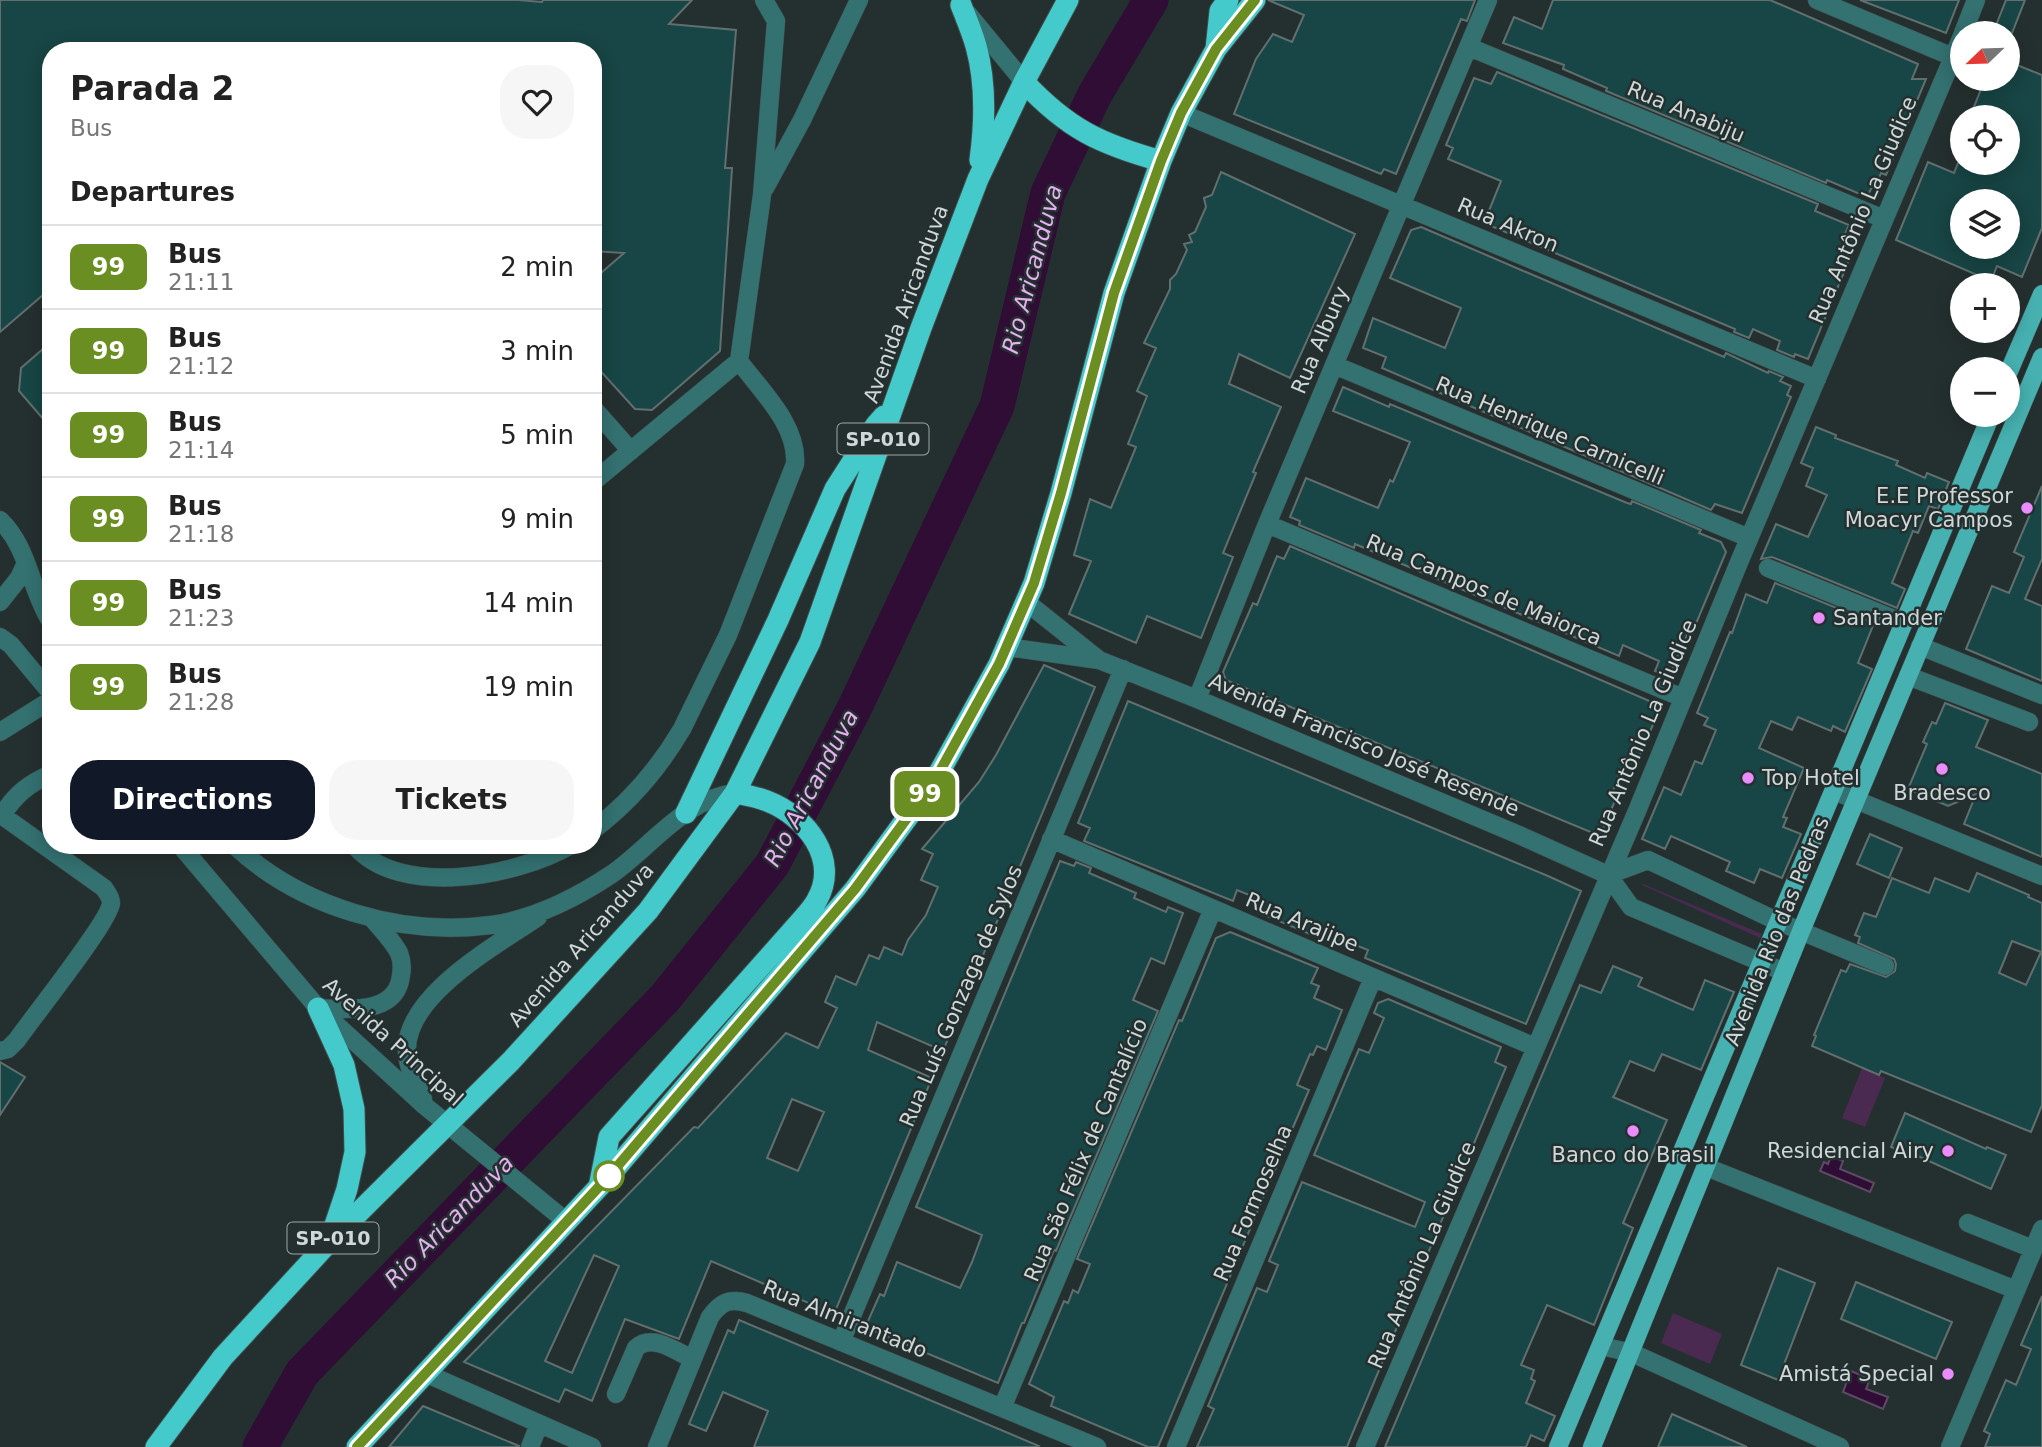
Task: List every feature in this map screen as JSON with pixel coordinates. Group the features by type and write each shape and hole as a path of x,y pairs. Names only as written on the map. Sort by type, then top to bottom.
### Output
{"highway":[{"name":"Avenida Aricanduva","path":"156,1447 223,1357 329,1242 457,1130 511,1061 648,911 745,795 810,642 978,179 1024,82 1068,0"},
{"path":"1216,49 1220,11 1228,0"},
{"path":"357,1447 599,1187 855,889 935,780 1007,647 1034,583 1114,293 1161,161 1181,113 1216,49 1255,0"},
{"path":"959,2 976,48 981,85 984,126 978,179"},
{"path":"1024,82 1048,107 1080,131 1116,148 1161,161"},
{"path":"686,813 778,620 835,489 876,425 895,404"},
{"path":"599,1187 609,1137 818,900 824,880 824,859 815,838 799,819 785,809 745,795"},
{"path":"318,1008 344,1065 354,1109 355,1152 347,1189 329,1242"}],"main road":[{"path":"2015,357 2042,294"},
{"name":"Avenida Rio das Pedras","path":"1592,1447 1801,930 2042,357"},
{"name":"Avenida Rio das Pedras","path":"1558,1447 1986,427"}],"street":[{"path":"602,475 739,361 762,195 776,21 764,0"},
{"path":"762,195 802,120 859,0"},
{"name":"Rua Albury","path":"1197,699 1267,524 1488,0"},
{"path":"1817,0 1950,56"},
{"name":"Rua Antônio La Giudice","path":"1967,21 1976,0"},
{"path":"959,2 1024,82"},
{"name":"Rua Anabiju","path":"1469,47 1884,219"},
{"name":"Rua Antônio La Giudice","path":"1365,1447 1950,64"},
{"name":"Rua Akron","path":"1181,113 1817,379"},
{"path":"602,823 626,803 682,729 728,635 796,464 794,440 783,420 739,361"},
{"name":"Rua Henrique Carnicelli","path":"1334,365 1749,538"},
{"path":"602,418 631,451"},
{"path":"0,520 13,533 21,547 36,596 42,606"},
{"name":"Rua Campos de Maiorca","path":"1267,524 1683,698"},
{"path":"0,601 19,578 26,563"},
{"path":"1768,568 1904,623"},
{"name":"Avenida Francisco José Resende","path":"1025,601 1100,660"},
{"path":"0,637 11,645 42,682"},
{"path":"1920,646 2042,695"},
{"name":"Avenida Francisco José Resende","path":"1007,647 1100,660 1519,835 1608,875"},
{"name":"Rua Luís Gonzaga de Sylos","path":"841,1342 1123,669"},
{"path":"1908,676 2029,722"},
{"path":"0,732 42,705"},
{"path":"42,778 23,788 1,814 42,843"},
{"path":"1833,791 2042,876"},
{"path":"425,1106 410,1068 408,1035 414,1021 441,988 466,967 553,908 614,873 705,800 719,795 745,795"},
{"name":"Rua Arajipe","path":"1051,839 1535,1047"},
{"path":"0,1051 8,1049 17,1040 100,926 111,905 110,897 104,888 57,854"},
{"name":"Avenida Principal","path":"188,854 318,1008 425,1106 567,1222"},
{"path":"243,854 254,864 296,890 331,906 372,918 418,925 457,927 493,925 553,908"},
{"path":"364,854 373,863 396,872 417,876 470,877 509,870 553,854"},
{"path":"1784,972 1631,906 1608,875 1648,860 1779,922 1885,966"},
{"name":"Rua São Félix de Cantalício","path":"1002,1408 1213,909"},
{"path":"318,1008 369,1008 383,1002 399,985 403,967 398,951 372,918"},
{"name":"Rua Formoselha","path":"1176,1447 1373,978"},
{"path":"1706,1167 2017,1290"},
{"path":"1968,1223 2033,1249"},
{"path":"1950,1447 2042,1229"},
{"name":"Rua Almirantado","path":"657,1447 710,1317 718,1306 733,1299 1097,1447"},
{"path":"616,1394 636,1348 641,1343 652,1341 692,1359"},
{"path":"1601,1346 1632,1353 1840,1447"},
{"path":"425,1373 592,1447"},
{"path":"530,1447 539,1424"}],"shaded area":[{"path":"1643,884 1762,934 1760,938"},
{"path":"1862,1068 1885,1078 1865,1127 1842,1118"},
{"path":"1831,1156 1843,1161 1840,1169 1874,1183 1870,1192 1820,1171 1824,1162 1828,1164"},
{"path":"1673,1313 1722,1334 1710,1364 1661,1343"},
{"path":"1851,1371 1870,1379 1866,1389 1888,1397 1883,1409 1843,1392"}],"building":[{"path":"0,0 692,0 669,24 736,30 725,168 732,168 720,351 652,410 635,409 602,373 602,272 624,253 602,252 602,42 42,42 42,296 0,332"},
{"path":"1268,0 1475,0 1467,21 1461,19 1396,174 1384,169 1381,174 1234,114 1256,59 1273,34 1292,42 1304,15"},
{"path":"1553,0 1770,0 1918,64 1912,79 1926,79 1886,175 1881,173 1875,188 1872,187 1867,197 1827,180 1826,183 1606,91 1607,88 1563,69 1564,65 1503,43 1514,17 1542,29"},
{"path":"1860,0 1959,0 1946,33"},
{"path":"2006,0 2025,0 2017,21 1998,21"},
{"path":"2020,66 2042,75 2042,228 2022,277 2020,273 1997,266 1994,273 1972,273 1896,240 1928,162 1950,171 1950,175 2020,175 2020,105 1975,105 1980,91 2020,91"},
{"path":"1497,72 1818,204 1815,211 1849,225 1844,236 1857,241 1808,359 1777,350 1780,341 1753,329 1749,338 1734,332 1735,329 1484,223 1501,181 1448,159 1453,148 1446,145 1474,78 1491,84"},
{"path":"1221,172 1355,234 1290,378 1239,354 1229,384 1281,407 1223,553 1233,557 1201,638 1147,616 1136,643 1069,614 1091,561 1074,555 1090,499 1111,508 1136,447 1128,444 1147,396 1137,391 1156,348 1144,343 1170,289 1170,280 1176,274 1187,250 1184,244 1192,242 1189,235 1195,232 1206,207 1204,198 1212,195"},
{"path":"1421,227 1724,357 1726,353 1768,373 1769,371 1783,377 1780,381 1791,386 1787,395 1791,397 1742,513 1715,504 1711,510 1382,368 1386,357 1363,348 1373,318 1445,348 1461,308 1390,278 1411,230"},
{"path":"42,350 42,418 19,391 21,368"},
{"path":"1343,387 1627,503 1631,504 1632,501 1701,530 1699,533 1721,542 1726,552 1695,626 1692,624 1669,677 1655,671 1659,661 1623,645 1619,656 1355,544 1354,548 1299,525 1300,521 1290,517 1306,478 1378,508 1390,480 1393,482 1410,442 1333,411"},
{"path":"1816,427 1836,435 1835,438 1898,461 1896,465 1925,478 1927,473 1949,482 1938,509 1929,506 1918,533 1913,531 1892,583 1905,589 1897,608 1772,557 1761,559 1776,524 1808,537 1827,495 1806,486 1813,468 1801,463"},
{"path":"2042,486 2042,559 2025,599 2042,606 2042,681 1966,649 1992,586 2009,593 2024,557 2014,552"},
{"path":"1290,546 1661,706 1633,771 1622,767 1612,794 1617,796 1600,836 1226,680 1223,672 1253,603 1257,605 1277,556 1284,559"},
{"path":"1775,583 1874,623 1858,663 1872,669 1845,732 1833,726 1831,731 1798,717 1792,730 1771,721 1759,748 1804,768 1783,817 1787,818 1783,827 1801,834 1782,878 1760,869 1754,883 1726,871 1730,862 1671,836 1665,849 1642,839 1664,787 1681,795 1695,761 1702,764 1716,730 1704,725 1708,718 1697,713 1746,594 1767,603"},
{"path":"1044,665 1095,687 943,1051 877,1022 868,1050 932,1078 834,1314 711,1261 679,1339 625,1319 592,1401 565,1389 559,1402 464,1362 694,1127 698,1128 786,1033 818,1048 837,1008 825,1002 836,976 856,985 869,955 879,959 884,947 902,955 908,940 926,915 938,887 921,880 933,854 922,849 979,782","holes":["792,1099 824,1112 798,1171 767,1158","594,1255 619,1266 572,1373 545,1361"]},
{"path":"1128,701 1581,891 1526,1024 1365,958 1368,950 1341,939 1338,946 1260,913 1264,901 1237,890 1233,901 1084,841 1090,828 1078,823"},
{"path":"1945,703 1988,720 1976,747 2042,774 2042,857 1964,824 1976,794 1948,806 1908,789 1927,744 1923,742 1932,722 1936,724"},
{"path":"1870,834 1902,848 1889,878 1857,864"},
{"path":"1060,861 1074,866 1076,862 1091,868 1089,873 1136,893 1134,898 1166,912 1168,907 1183,913 1164,964 1151,958 1133,1000 1158,1011 998,1383 871,1330 868,1321 880,1294 884,1296 897,1262 960,1288 972,1262 982,1235 916,1207"},
{"path":"1977,873 2042,903 2042,1105 2031,1132 1881,1071 1879,1075 1812,1046 1841,970 1846,972 1850,964 1886,977 1895,971 1894,959 1858,943 1860,937 1855,935 1864,913 1876,917 1892,878 1929,893 1935,878 1969,892","holes":["2012,941 2041,952 2026,985 1999,973"]},
{"path":"1230,932 1318,968 1311,983 1319,986 1314,998 1342,1010 1326,1050 1317,1046 1313,1055 1310,1054 1297,1085 1309,1090 1158,1447 1148,1447 1051,1406 1054,1397 1029,1384 1064,1301 1068,1303 1073,1290 1078,1293 1090,1264 1077,1259 1179,1020 1182,1021 1216,938"},
{"path":"1613,966 1642,978 1638,986 1693,1010 1705,980 1734,992 1701,1070 1662,1054 1654,1071 1630,1061 1613,1097 1667,1120 1623,1223 1633,1228 1594,1325 1547,1305 1521,1365 1534,1370 1531,1379 1535,1381 1526,1403 1555,1416 1544,1441 1531,1435 1526,1447 1385,1447 1580,985 1601,993"},
{"path":"1388,999 1501,1047 1495,1062 1506,1067 1347,1447 1197,1447 1214,1409 1208,1406 1257,1288 1267,1292 1278,1265 1269,1261 1302,1182 1415,1227 1425,1202 1314,1155 1359,1049 1369,1053 1384,1018 1374,1013 1378,1003"},
{"path":"0,1062 25,1077 0,1115"},
{"name":"Residencial Airy","path":"1905,1113 1986,1149 1987,1147 2006,1155 1991,1189 1911,1153 1909,1155 1891,1147"},
{"path":"1778,1268 1815,1283 1778,1380 1741,1365"},
{"path":"1856,1282 1952,1322 1936,1359 1841,1319"},
{"path":"2042,1296 2042,1447 1985,1447 1990,1434 1984,1431 2006,1380 2016,1385 2031,1349 2021,1345"},
{"path":"739,1320 1039,1446 754,1447 768,1411 723,1392 706,1431 689,1424 728,1330 734,1333"},
{"path":"423,1406 519,1446 519,1447 389,1447"},
{"path":"1672,1414 1747,1447 1658,1447"}],"waterway":[{"name":"Rio Aricanduva","path":"260,1447 302,1373 664,999 772,865 854,709 997,406 1048,193 1095,94 1151,0"}],"bus line":[{"name":"99","path":"357,1447 609,1176 855,889 935,780 999,664 1034,583 1114,293 1161,161 1181,113 1216,49 1255,0"}],"place":[{"name":"E.E Professor Moacyr Campos","path":"2027,508"},
{"name":"Santander","path":"1819,618"},
{"name":"Bradesco","path":"1942,769"},
{"name":"Top Hotel","path":"1748,778"},
{"name":"Banco do Brasil","path":"1633,1131"},
{"name":"Residencial Airy","path":"1948,1151"},
{"name":"Amistá Special","path":"1948,1374"}]}
